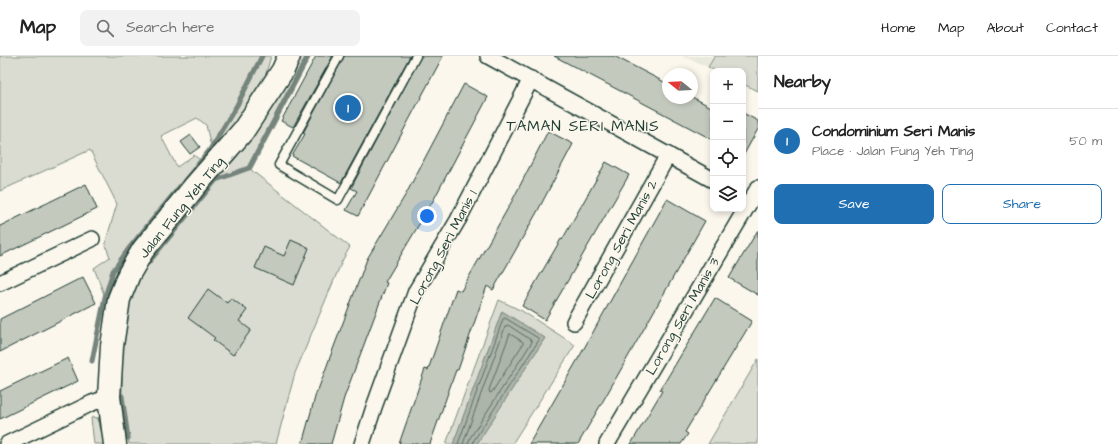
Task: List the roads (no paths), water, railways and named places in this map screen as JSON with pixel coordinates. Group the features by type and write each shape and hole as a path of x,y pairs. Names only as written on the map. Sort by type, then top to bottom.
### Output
{"street":[{"name":"Jalan Fung Yeh Ting","path":"115,444 109,397 113,338 119,299 129,274 143,250 195,186 243,131 283,70 289,56"},
{"path":"488,56 710,178"},
{"name":"Lorong Seri Manis 1","path":"362,444 416,291 458,220 531,79"},
{"name":"Lorong Seri Manis 2","path":"574,322 668,155"},
{"name":"Lorong Seri Manis 3","path":"746,199 758,188"},
{"name":"Lorong Seri Manis 3","path":"607,444 739,212"},
{"path":"0,283 92,238"},
{"path":"7,444 92,403 109,397"}],"lane":[{"path":"339,56 279,165 338,200 416,56"}],"water":[{"path":"502,311 545,338 477,444 453,444"}],"waterway":[{"path":"92,361 105,297 113,271 130,247 209,151 237,105 262,56"},
{"path":"148,263 216,180 249,168 308,56"},
{"path":"122,396 128,438"},
{"path":"100,419 104,433"}],"place":[{"name":"Condominium Seri Manis","path":"348,108"}],"district":[{"name":"TAMAN SERI MANIS","path":"583,126"}]}
